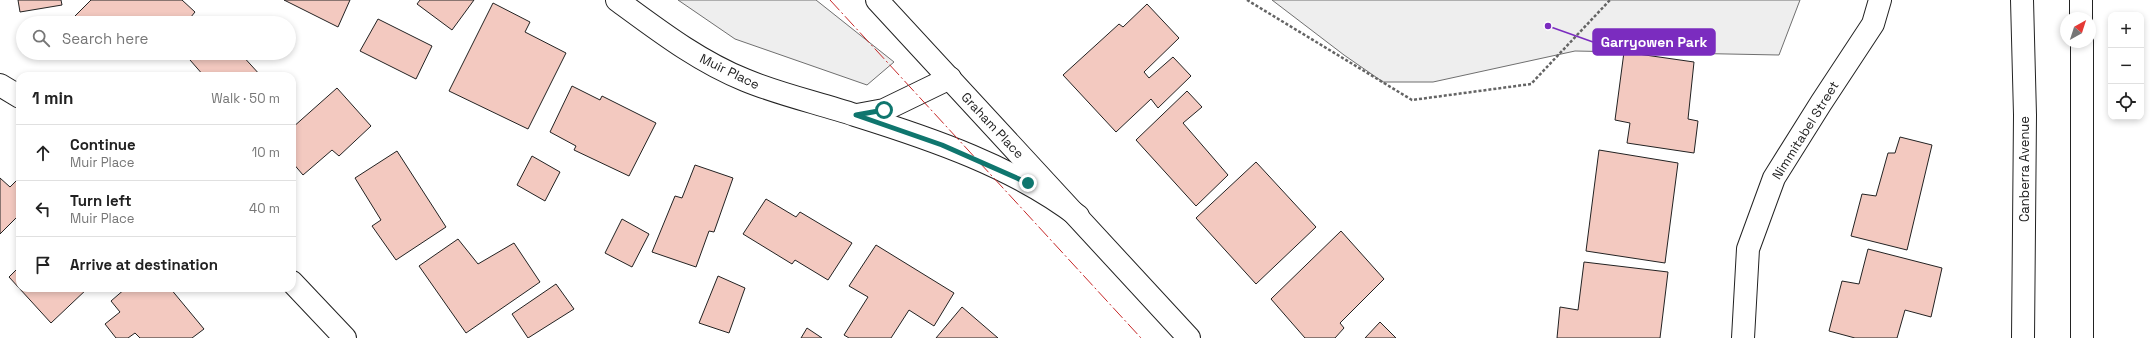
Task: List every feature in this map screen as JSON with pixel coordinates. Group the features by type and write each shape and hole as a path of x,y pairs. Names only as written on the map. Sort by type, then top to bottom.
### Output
{"main road":[{"name":"Muir Place","path":"617,0 674,41 725,71 769,89 856,115 942,145 992,166 1049,195 1078,216"},
{"name":"Graham Place","path":"877,0 1189,338"},
{"name":"Nimmitabel Street","path":"1743,338 1748,249 1774,178 1820,103 1873,24 1880,0"},
{"name":"Canberra Avenue","path":"2022,0 2025,115 2024,338"},
{"path":"2081,0 2081,12"},
{"path":"2082,48 2082,338"},
{"name":"Muir Place","path":"856,115 884,110 950,78"},
{"path":"0,85 16,95"},
{"path":"296,286 344,338"}],"path":[{"path":"1247,0 1412,100 1531,84 1610,0"}],"shaded area":[{"path":"678,0 816,0 894,62 867,85 735,39"},
{"path":"1272,0 1800,0 1779,55 1575,51 1433,82 1383,82 1344,55"}],"building":[{"path":"18,0 61,0 62,5 20,12"},
{"path":"91,0 182,0 195,12 192,16 75,16"},
{"path":"284,0 350,0 338,27"},
{"path":"420,0 474,0 452,30 417,4"},
{"path":"493,3 530,22 525,32 566,53 528,129 449,91"},
{"path":"1147,4 1179,38 1144,72 1149,78 1173,57 1191,76 1158,108 1151,99 1116,132 1063,75 1119,24 1123,27"},
{"path":"378,19 432,46 416,79 360,51"},
{"path":"1624,52 1694,62 1688,119 1698,121 1694,153 1627,143 1630,123 1615,120"},
{"path":"190,60 246,60 257,72 200,72"},
{"path":"572,86 600,100 602,96 656,123 629,176 574,150 576,146 550,132"},
{"path":"337,88 371,126 339,156 332,150 303,175 296,167 296,124"},
{"path":"1187,91 1202,107 1183,123 1228,175 1196,206 1136,140"},
{"path":"1900,137 1932,145 1907,250 1851,236 1862,194 1876,196 1888,153 1895,153"},
{"path":"1599,150 1678,163 1665,263 1586,251"},
{"path":"397,151 446,227 396,260 372,226 381,220 355,178"},
{"path":"532,156 560,172 545,201 517,185"},
{"path":"1256,162 1316,227 1256,284 1196,218"},
{"path":"695,165 733,178 714,232 709,231 696,267 652,252 675,196 682,198"},
{"path":"0,178 10,187 16,181 16,218 0,234"},
{"path":"766,199 796,217 800,212 852,243 828,280 795,260 792,264 743,234"},
{"path":"622,219 649,234 632,267 605,253"},
{"path":"1341,231 1384,279 1340,323 1344,328 1335,338 1305,338 1271,299"},
{"path":"458,239 478,264 514,243 540,282 466,333 419,266"},
{"path":"876,245 954,293 934,326 909,310 891,338 849,338 844,335 868,297 849,286"},
{"path":"1868,249 1942,268 1931,317 1905,310 1897,338 1855,338 1829,331 1842,281 1859,284"},
{"path":"1584,262 1668,272 1660,338 1557,338 1560,307 1578,310"},
{"path":"16,270 16,285 9,277"},
{"path":"718,276 745,288 729,333 699,323"},
{"path":"556,284 574,309 528,338 512,314"},
{"path":"23,292 84,292 51,323"},
{"path":"121,292 173,292 204,329 192,338 140,338 135,333 128,338 116,338 105,324 120,312 111,301"},
{"path":"962,307 998,338 936,338"},
{"path":"1380,322 1396,338 1365,338"},
{"path":"807,328 822,338 801,338"}],"power":[{"path":"830,0 1141,338"}],"place":[{"name":"Garryowen Park","path":"1548,26"}],"route":[{"path":"884,110 866,115 856,115 942,145 1028,183"}]}
